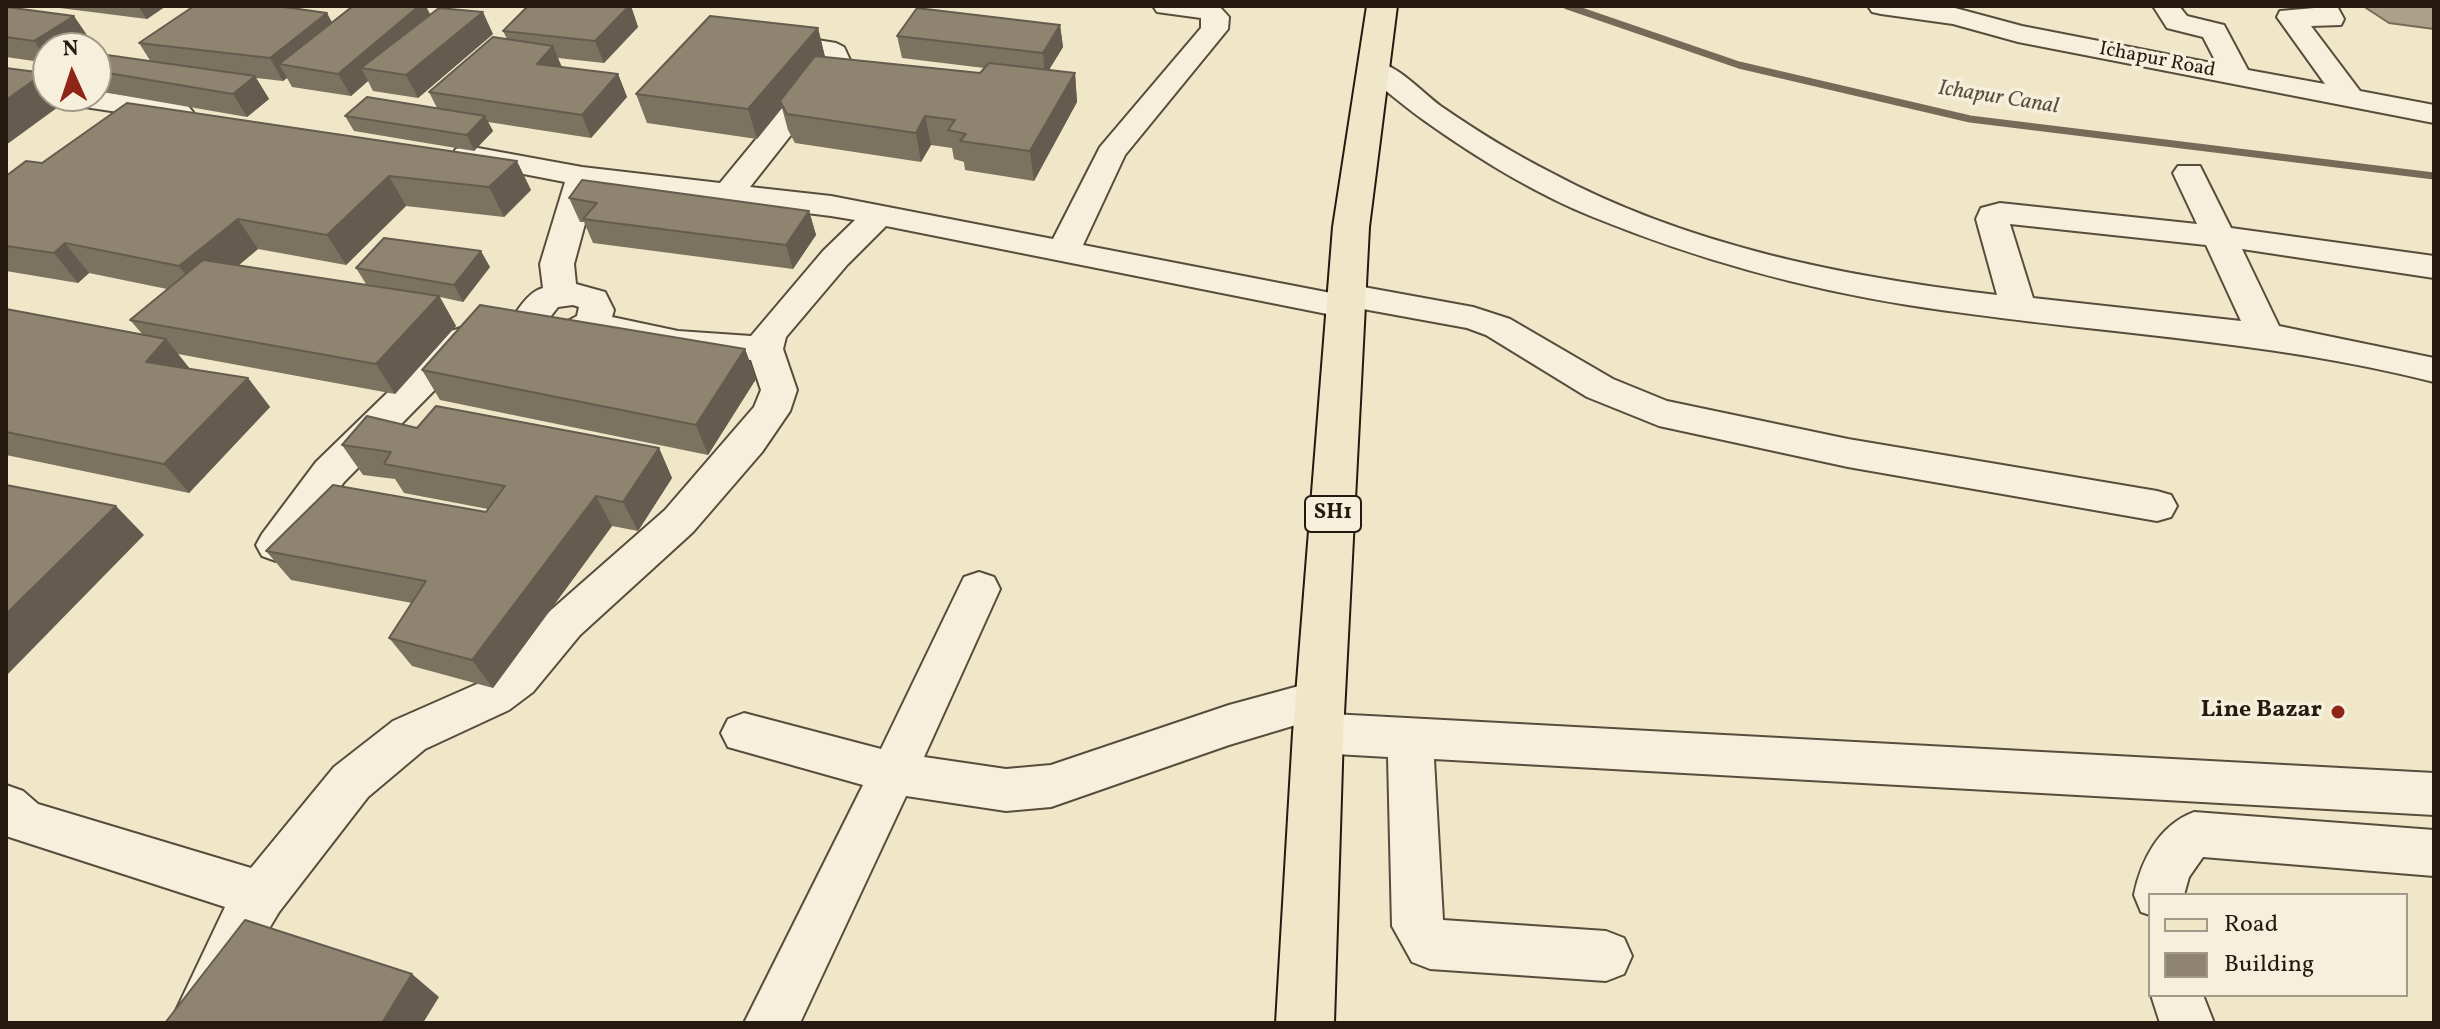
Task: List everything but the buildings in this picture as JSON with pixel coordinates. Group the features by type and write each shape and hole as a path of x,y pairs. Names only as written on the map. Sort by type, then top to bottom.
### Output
{"main road":[{"name":"SH1","path":"1305,1023 1319,716 1351,227 1382,6"}],"street":[{"path":"1065,249 1111,153 1214,29 1216,17 1209,11 1166,6"},
{"name":"Ichapur Road","path":"1881,6 1955,16 1991,16 2018,34 2434,114"},
{"path":"2166,6 2177,22 2214,31 2238,77"},
{"path":"2324,6 2331,19 2290,17 2350,98"},
{"path":"741,35 826,49 834,53 836,60"},
{"path":"836,60 867,64"},
{"path":"729,193 836,60"},
{"path":"1372,68 1394,80 1432,113 1494,152 1602,210 1723,250 1833,279 1947,300 2267,338 2426,368"},
{"path":"112,102 201,115"},
{"path":"104,133 140,106"},
{"path":"431,148 582,176 831,206 1347,301 1473,318 1498,327 1600,388 1659,413 1848,453 2157,506"},
{"path":"2189,173 2267,338"},
{"path":"561,295 557,264 582,176"},
{"path":"2018,307 1992,215 2219,236 2434,267"},
{"path":"197,1023 233,940 261,895 351,782 409,735 493,697 517,679 565,623 679,521 771,411 779,390 765,349 775,324 878,216"},
{"path":"592,323 597,310 593,300 574,294 547,298 528,317 527,323 533,329 548,334 563,334 592,323 655,342 765,349"},
{"path":"276,545 330,472 480,323 528,317"},
{"path":"771,1023 802,967 979,589"},
{"path":"744,733 893,773 1006,790 1051,786 1229,725 1319,716 1410,738 2434,794"},
{"path":"1410,738 1417,926 1430,944 1606,956"},
{"path":"6,806 23,821 261,895"},
{"path":"2159,893 2161,882 2183,843 2194,834 2434,853"},
{"path":"2178,997 2187,1023"}],"shaded area":[{"path":"2363,6 2434,6 2434,29 2389,23"}],"waterway":[{"name":"Ichapur Canal","path":"1567,6 1739,65 1970,119 2434,176"}],"place":[{"name":"Line Bazar","path":"2338,712"}]}
